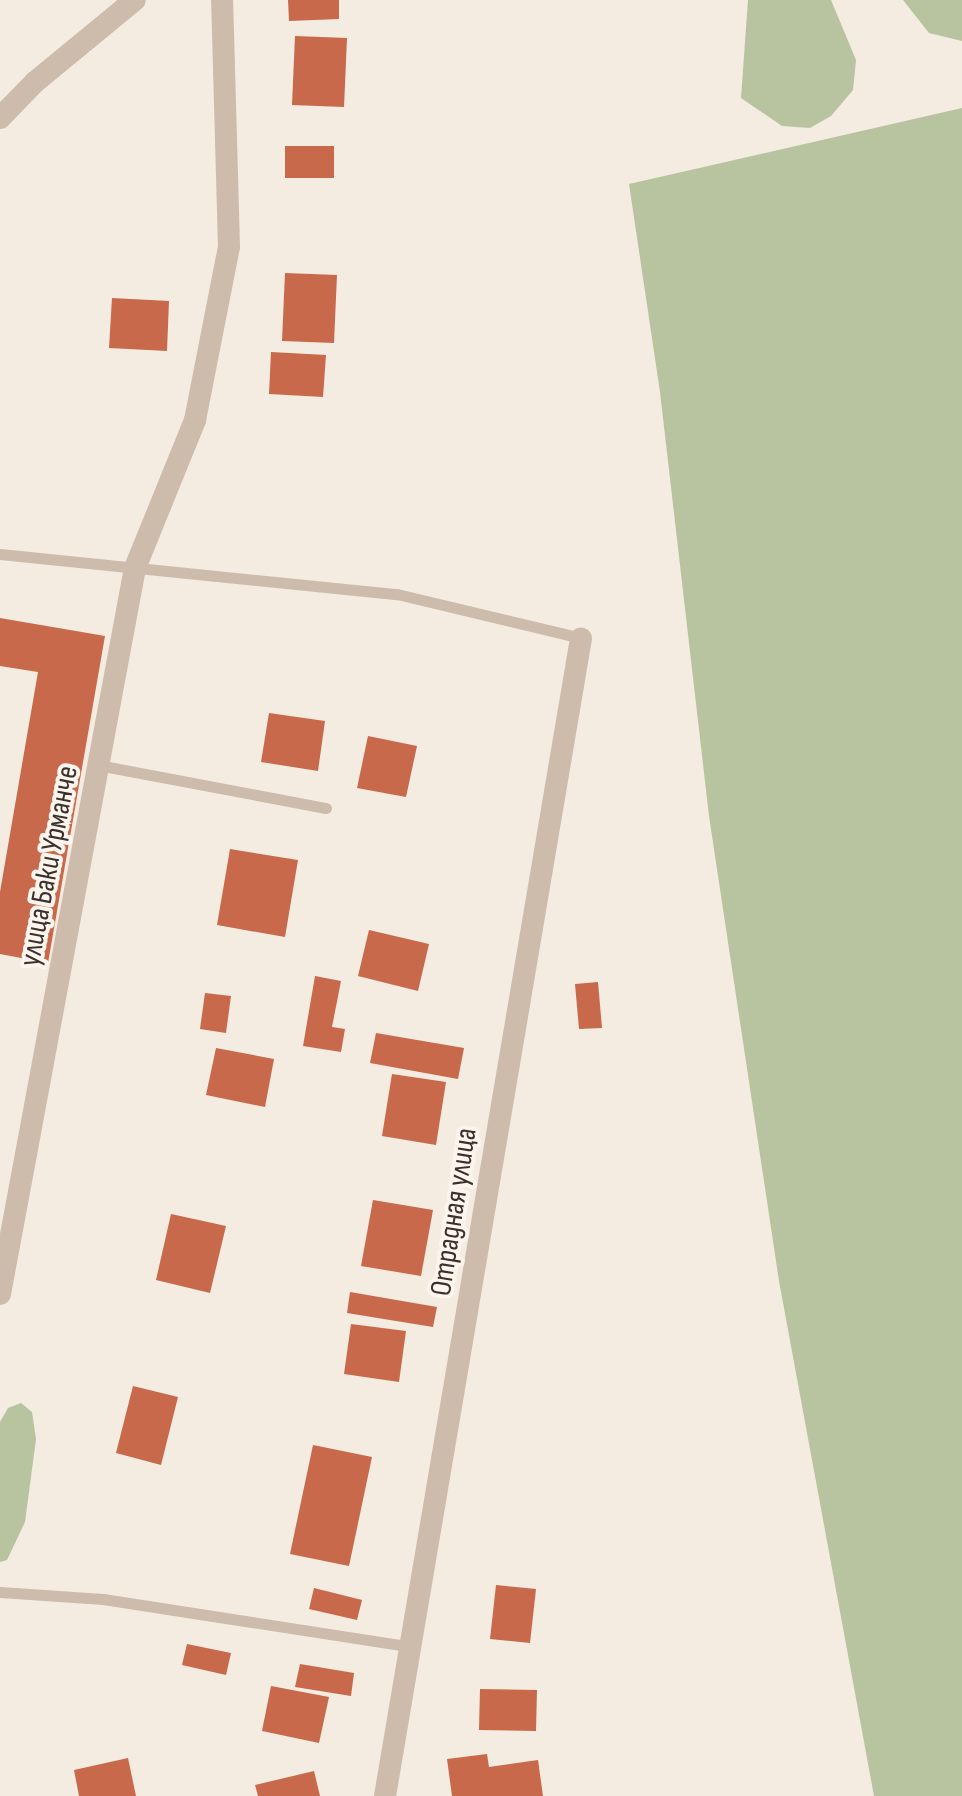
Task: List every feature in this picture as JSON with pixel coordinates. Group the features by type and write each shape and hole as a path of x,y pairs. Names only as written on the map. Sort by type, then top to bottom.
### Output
{"street":[{"path":"0,118 35,82 135,0"},
{"name":"улица Баки Урманче","path":"0,1294 134,568 195,420 229,247 222,0"},
{"name":"Отрадная улица","path":"384,1796 580,638"}],"lane":[{"path":"0,554 397,594 580,638"},
{"path":"98,765 326,808"},
{"path":"0,1592 103,1599 412,1647"}],"green space":[{"path":"748,0 831,0 856,60 853,90 831,116 810,128 782,126 741,98"},
{"path":"903,0 962,0 962,41 929,33"},
{"path":"962,108 962,1796 874,1796 779,1281 709,816 660,392 629,184"},
{"path":"21,1403 32,1412 36,1439 25,1522 7,1560 0,1562 0,1422 8,1408"}],"building":[{"path":"288,0 339,0 339,19 289,21"},
{"path":"295,36 347,38 344,107 292,105"},
{"path":"285,146 334,146 334,178 285,178"},
{"path":"285,273 337,275 334,343 282,341"},
{"path":"112,298 169,301 167,351 109,348"},
{"path":"271,352 326,355 323,397 269,394"},
{"path":"0,618 105,636 48,963 0,954 0,892 38,672 0,666"},
{"path":"269,713 325,721 318,771 261,762"},
{"path":"368,736 417,746 406,797 357,788"},
{"path":"230,849 298,860 285,937 217,925"},
{"path":"369,930 429,944 418,991 358,976"},
{"path":"315,976 341,981 332,1027 345,1029 341,1052 303,1046"},
{"path":"598,982 602,1028 579,1029 575,984"},
{"path":"205,993 231,996 226,1033 200,1029"},
{"path":"376,1033 464,1048 458,1079 370,1063"},
{"path":"216,1048 274,1059 265,1107 206,1095"},
{"path":"392,1074 446,1082 436,1145 382,1136"},
{"path":"373,1200 433,1210 421,1276 361,1266"},
{"path":"171,1214 226,1226 210,1293 156,1280"},
{"path":"350,1292 437,1307 433,1327 347,1313"},
{"path":"351,1324 406,1331 399,1382 344,1374"},
{"path":"133,1386 178,1397 161,1465 116,1453"},
{"path":"313,1445 372,1457 349,1566 290,1554"},
{"path":"496,1585 536,1589 530,1643 490,1639"},
{"path":"314,1588 362,1600 357,1620 309,1609"},
{"path":"187,1644 231,1653 226,1675 182,1665"},
{"path":"300,1664 354,1673 351,1696 295,1687"},
{"path":"271,1686 329,1697 319,1743 262,1731"},
{"path":"480,1689 537,1690 536,1731 479,1730"},
{"path":"487,1754 489,1767 538,1760 543,1796 452,1796 447,1759"},
{"path":"128,1758 136,1796 79,1796 74,1770"},
{"path":"314,1771 320,1796 258,1796 255,1785"}]}
